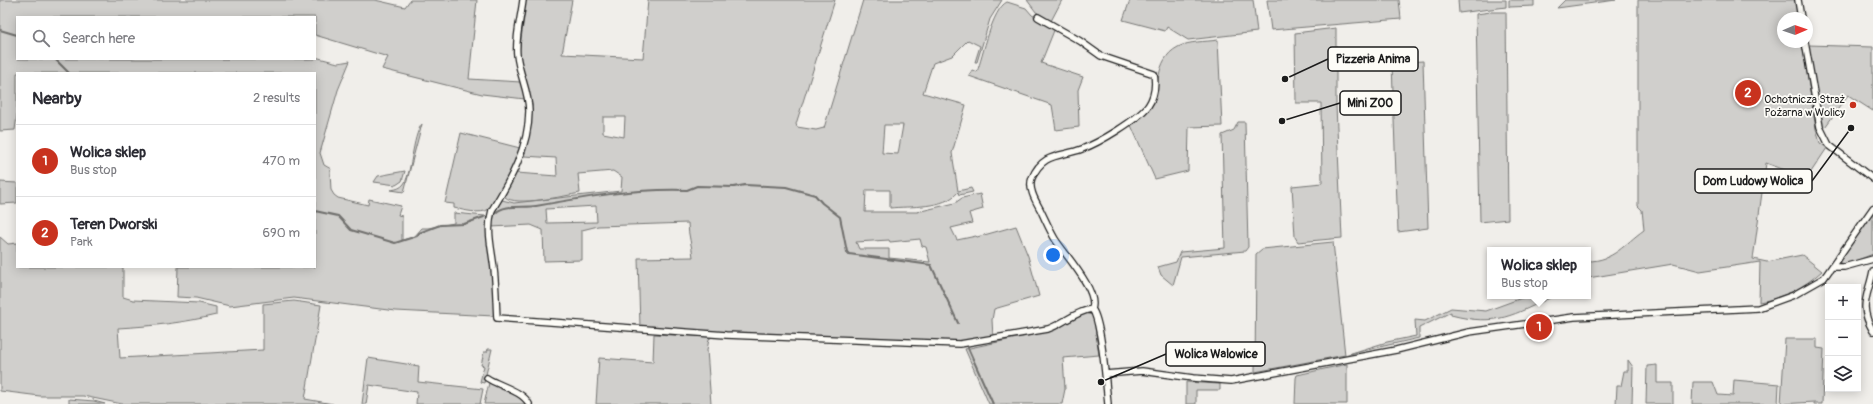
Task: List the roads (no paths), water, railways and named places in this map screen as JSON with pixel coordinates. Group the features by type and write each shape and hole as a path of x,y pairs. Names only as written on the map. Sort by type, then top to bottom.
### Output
{"street":[{"path":"522,0 517,39 517,54 529,107 526,133 519,159 492,210 490,218 489,234 494,268 498,318 696,334 960,344 1048,329 1061,324 1078,312 1092,309"},
{"path":"1798,0 1800,12"},
{"path":"1038,17 1080,41 1101,56 1154,74 1154,92 1148,106 1104,139 1081,150 1061,154 1045,160 1031,179 1031,191 1055,239 1087,285 1094,302 1092,309 1097,318 1106,374 1108,404"},
{"path":"1806,48 1820,127 1824,138 1829,145 1873,179"},
{"path":"1106,374 1142,371 1193,378 1231,381 1396,350 1469,332 1574,317 1758,308 1794,295 1824,278 1873,208"},
{"path":"1832,267 1844,267 1873,259"},
{"path":"1873,271 1866,293 1864,306 1873,331"},
{"path":"487,378 517,392 526,399 528,404"}],"waterway":[{"path":"0,30 16,35"},
{"path":"56,60 68,72"},
{"path":"496,213 499,210 509,207 536,206 593,196 649,190 687,190 697,186 734,187 745,185 786,187 815,195 822,203 840,217 847,252 849,254 931,265 958,323"},
{"path":"316,211 338,216 351,230 395,243 417,236 419,233 440,225 464,224 484,217"},
{"path":"968,348 993,404"}],"place":[{"name":"Pizzeria Anima","path":"1285,79"},
{"name":"Teren Dworski","path":"1748,93"},
{"name":"Ochotnicza Straż Pożarna w Wolicy","path":"1853,105"},
{"name":"Mini ZOO","path":"1282,121"},
{"name":"Dom Ludowy Wolica","path":"1851,128"},
{"name":"Wolica sklep","path":"1539,327"},
{"name":"Wolica Walowice","path":"1101,382"}]}
